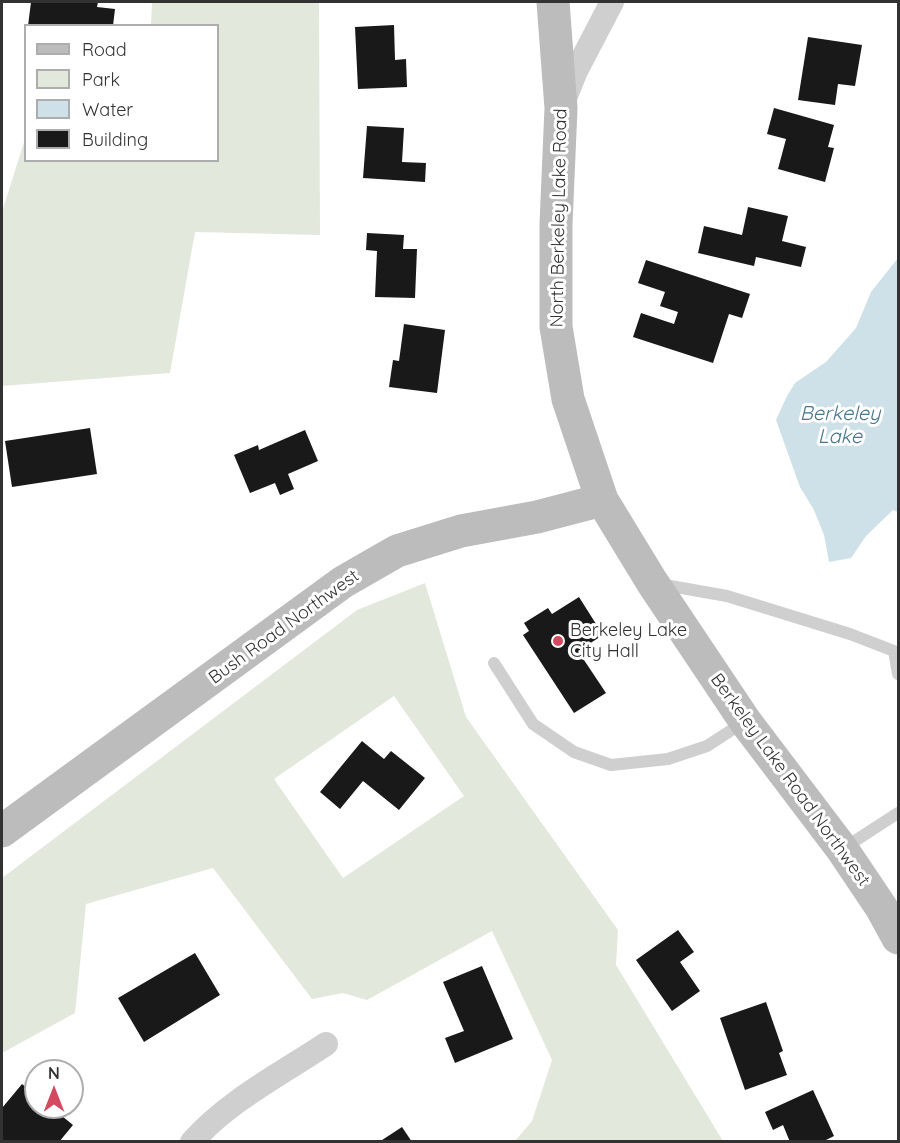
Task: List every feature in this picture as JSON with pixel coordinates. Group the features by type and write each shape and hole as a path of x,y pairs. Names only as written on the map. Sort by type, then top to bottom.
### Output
{"street":[{"name":"North Berkeley Lake Road","path":"553,2 561,108 556,224 556,327 568,399 602,500"},
{"path":"561,108 576,71 612,2"},
{"name":"Berkeley Lake Road Northwest","path":"602,500 651,582 745,721 842,849 881,907 898,938"},
{"name":"Bush Road Northwest","path":"2,831 343,582 397,551 461,531 537,517 602,500"},
{"path":"192,1142 207,1125 245,1097 326,1044"}],"lane":[{"path":"651,582 727,596 850,634 894,651 898,674"},
{"path":"494,663 533,724 574,752 611,765 668,759 707,746 745,721"},
{"path":"842,849 898,813"}],"green space":[{"path":"152,2 319,2 320,235 195,232 170,373 2,386 2,212 24,142 24,162 219,162 219,24 151,24"},
{"path":"425,583 466,717 618,930 616,965 723,1141 515,1141 532,1121 552,1060 492,931 367,1000 343,993 312,999 213,868 86,904 75,1013 2,1053 2,878 357,610","holes":["394,696 464,796 343,878 274,779"]}],"water":[{"name":"Berkeley Lake","path":"898,258 898,512 893,510 866,536 851,558 829,562 824,535 814,510 800,487 776,420 795,383 826,362 856,328 871,292"}],"building":[{"path":"31,2 98,2 97,7 115,9 113,24 28,24"},
{"path":"394,25 395,60 406,59 407,87 358,89 355,27"},
{"path":"808,37 862,45 855,86 838,84 835,105 798,100"},
{"path":"774,108 834,125 828,147 834,148 825,182 778,169 786,139 767,134"},
{"path":"367,126 404,128 402,162 426,163 425,182 363,178"},
{"path":"748,207 788,216 782,241 806,247 801,267 756,257 754,266 698,253 704,226 742,235"},
{"path":"367,233 404,235 403,249 417,249 415,298 375,297 377,251 366,250"},
{"path":"646,260 750,294 742,318 729,314 713,363 633,337 641,313 674,324 678,312 660,306 665,292 638,283"},
{"path":"404,324 445,330 437,393 389,387 393,360 399,361"},
{"path":"90,428 97,474 12,487 5,441"},
{"path":"305,430 318,461 288,474 294,489 280,495 275,483 250,493 234,455 258,445 259,450"},
{"path":"579,597 603,635 578,651 606,693 574,713 523,635 529,631 524,623 548,608 552,614"},
{"path":"362,741 384,759 391,751 425,778 399,810 363,781 340,809 320,792"},
{"path":"678,930 694,952 680,962 700,991 672,1011 636,960"},
{"path":"195,953 220,995 144,1042 118,998"},
{"path":"482,966 513,1039 455,1063 445,1038 464,1031 443,982"},
{"path":"766,1002 783,1051 779,1053 787,1075 745,1090 720,1018"},
{"path":"22,1084 24,1086 24,1119 66,1119 73,1125 59,1142 2,1140 2,1108"},
{"path":"813,1090 834,1136 822,1142 790,1142 783,1125 773,1130 765,1112"},
{"path":"402,1127 412,1142 379,1142"}],"place":[{"name":"Berkeley Lake City Hall","path":"558,641"}]}
